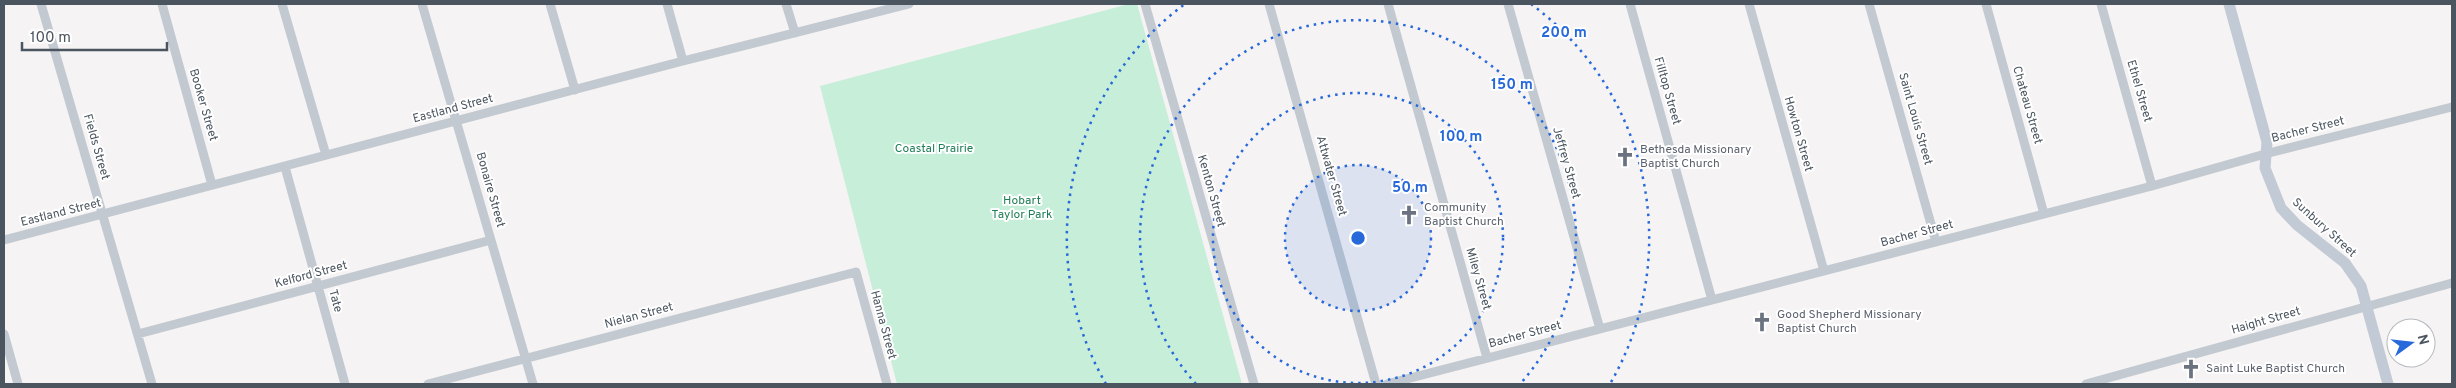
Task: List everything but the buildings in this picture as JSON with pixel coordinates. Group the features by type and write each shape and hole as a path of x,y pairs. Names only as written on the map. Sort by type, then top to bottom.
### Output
{"street":[{"name":"Fields Street","path":"41,4 152,384"},
{"name":"Booker Street","path":"162,4 212,185"},
{"path":"282,4 326,155"},
{"name":"Bonaire Street","path":"422,4 533,384"},
{"path":"550,4 575,90"},
{"path":"667,4 684,61"},
{"path":"786,4 794,33"},
{"name":"Eastland Street","path":"4,240 908,4"},
{"name":"Kenton Street","path":"1144,4 1254,384"},
{"name":"Attwater Street","path":"1269,4 1376,384"},
{"name":"Miley Street","path":"1388,4 1487,358"},
{"name":"Jeffrey Street","path":"1508,4 1600,329"},
{"name":"Filltop Street","path":"1630,4 1712,300"},
{"name":"Howton Street","path":"1749,4 1824,271"},
{"name":"Saint Louis Street","path":"1869,4 1936,242"},
{"name":"Chateau Street","path":"1986,4 2044,214"},
{"name":"Ethel Street","path":"2102,4 2152,186"},
{"name":"Sunbury Street","path":"2229,4 2267,142 2265,168 2281,208 2297,225 2345,263 2360,286 2367,305 2388,384"},
{"name":"Bacher Street","path":"1388,384 2152,186 2265,154 2452,107"},
{"name":"Tate","path":"285,167 345,384"},
{"name":"Kelford Street","path":"138,334 491,240"},
{"name":"Nielan Street","path":"428,384 856,272"},
{"name":"Hanna Street","path":"856,272 887,384"},
{"name":"Haight Street","path":"2086,384 2452,283"},
{"path":"4,334 18,384"}],"green space":[{"name":"Hobart Taylor Park","path":"1129,4 1137,4 1242,384 897,384 820,86"}],"place":[{"name":"Bethesda Missionary Baptist Church","path":"1625,157"},
{"name":"Community Baptist Church","path":"1409,215"},
{"name":"Good Shepherd Missionary Baptist Church","path":"1762,322"},
{"name":"Saint Luke Baptist Church","path":"2191,369"}],"park label":[{"name":"Coastal Prairie","path":"934,149"}]}
